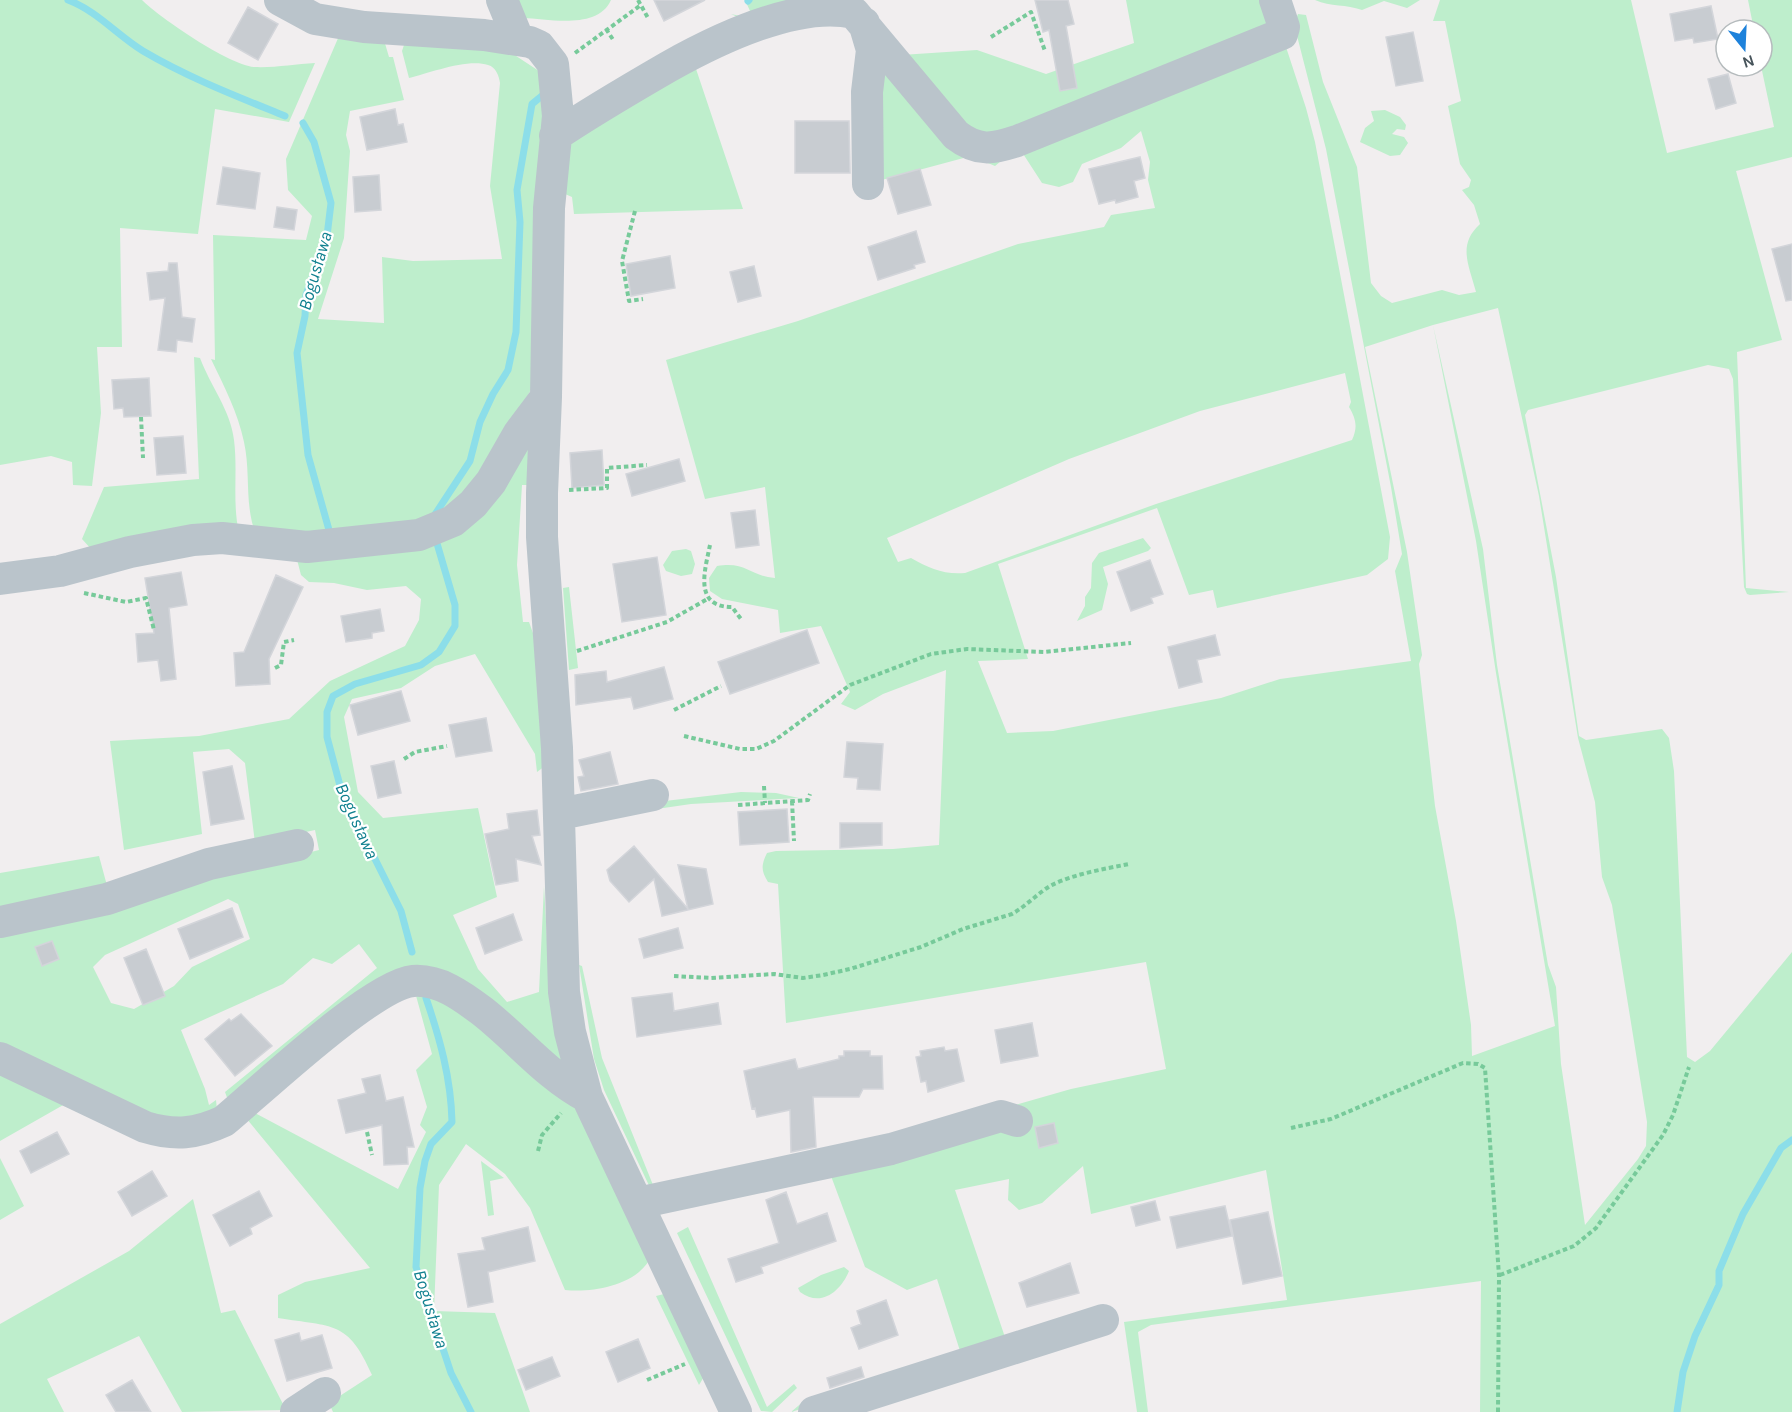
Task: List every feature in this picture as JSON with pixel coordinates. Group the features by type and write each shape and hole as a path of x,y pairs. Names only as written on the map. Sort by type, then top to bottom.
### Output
{"street":[{"path":"280,0 315,19 518,39 539,46 553,64 558,116 549,208 542,537 560,814 564,992 574,1050 587,1097 736,1412"},
{"path":"502,0 518,39"},
{"path":"555,136 608,101 739,27 783,12 825,5 842,6 854,13 956,135 976,148 988,149 1017,141 1282,34 1284,27 1275,0"},
{"path":"864,23 872,50 867,92 868,184"},
{"path":"0,579 60,571 130,552 193,540 222,538 307,547 419,535 453,521 473,504 546,397"},
{"path":"560,814 653,795"},
{"path":"0,922 107,899 209,864 298,845"},
{"path":"0,1058 145,1127 164,1133 183,1134 203,1130 224,1121 330,1032 383,992 398,984 428,981 463,997 512,1036 562,1084 587,1097"},
{"path":"638,1203 891,1149 1001,1116 1017,1121"},
{"path":"814,1412 1103,1320"},
{"path":"296,1412 325,1393"}],"path":[{"path":"638,0 648,18"},
{"path":"553,64 566,60 641,5"},
{"path":"991,37 1031,12 1045,51"},
{"path":"606,30 614,41"},
{"path":"635,211 622,261 629,301 643,299"},
{"path":"141,417 143,458"},
{"path":"558,490 607,489 607,468 646,465"},
{"path":"710,545 704,586 709,598 721,607 732,607 741,619"},
{"path":"74,591 126,602 146,598 154,630"},
{"path":"576,652 667,622 709,598"},
{"path":"275,668 281,665 284,642 294,640"},
{"path":"684,736 740,749 756,749 774,741 850,685 931,654 967,649 1044,652 1131,643"},
{"path":"674,710 721,686"},
{"path":"404,759 415,752 447,746"},
{"path":"764,786 765,803"},
{"path":"738,805 808,800 810,794"},
{"path":"792,801 794,842"},
{"path":"674,976 711,978 765,974 803,978 850,969 1012,914 1028,905 1050,887 1077,877 1129,864"},
{"path":"1291,1128 1330,1119 1463,1063 1478,1064 1485,1068 1499,1276 1498,1412"},
{"path":"1499,1276 1505,1271 1550,1257 1574,1246 1596,1228 1663,1135 1673,1115 1689,1067"},
{"path":"538,1150 542,1135 557,1116 587,1097"},
{"path":"366,1132 372,1155"},
{"path":"647,1380 688,1363"}],"green space":[{"path":"0,0 142,0 195,40 243,64 262,67 315,63 289,122 215,109 198,234 120,228 122,347 97,347 101,413 92,486 73,485 72,462 51,456 0,465"},
{"path":"514,0 611,0 605,9 595,16 559,21 523,18"},
{"path":"745,0 796,0 742,19 731,14 740,16 750,11"},
{"path":"1126,0 1268,0 1278,29 980,141 901,55 977,50 1046,74 1134,43"},
{"path":"1315,0 1420,0 1407,8 1384,1 1362,10"},
{"path":"1440,0 1631,0 1667,153 1774,127 1764,78 1774,78 1774,18 1752,18 1748,0 1792,0 1792,157 1736,171 1782,340 1737,352 1746,588 1789,592 1750,595 1744,587 1733,379 1729,369 1708,365 1528,410 1525,415 1556,577 1579,736 1586,740 1662,729 1669,738 1674,771 1687,1057 1695,1062 1710,1051 1792,952 1792,1412 1480,1412 1481,1281 1151,1325 1138,1332 1148,1412 1137,1412 1124,1322 1287,1300 1266,1170 1091,1214 1083,1166 1042,1203 1019,1210 1008,1200 1009,1179 955,1190 1008,1346 791,1412 805,1400 808,1404 961,1354 937,1279 907,1290 865,1267 828,1168 1008,1107 1071,1089 1166,1069 1146,962 786,1023 778,884 768,882 766,878 763,871 765,857 767,853 776,851 893,849 939,845 946,670 883,694 855,710 841,704 850,692 821,626 780,633 778,610 722,599 710,591 709,578 717,566 735,565 759,575 775,578 765,487 705,499 666,360 798,321 1018,244 1104,227 1111,215 1155,208 1148,180 1150,162 1141,131 1121,148 1082,164 1073,182 1059,187 1042,183 1018,146 1286,47 1315,142 1390,537 1388,559 1367,575 1217,608 1213,590 1189,595 1157,508 998,564 1028,659 978,661 1007,733 1053,731 1221,698 1280,679 1411,661 1395,571 1402,554 1391,487 1326,149 1294,24 1298,14 1306,15 1323,82 1357,167 1371,283 1381,296 1392,303 1442,290 1459,295 1476,292 1468,264 1467,248 1473,232 1480,224 1474,205 1462,190 1469,187 1471,180 1460,164 1448,106 1461,101 1445,21 1433,21","holes":["1498,308 1539,496 1578,738 1595,802 1602,877 1612,905 1647,1122 1646,1146 1585,1225 1561,1064 1556,987 1548,965 1497,665 1483,549 1433,325","1433,325 1476,541 1555,1026 1472,1056 1471,1025 1456,921 1435,806 1419,664 1422,655 1407,552 1365,347","1345,373 1351,402 1349,407 1355,423 1352,440 1156,504 965,573 937,570 911,558 898,562 887,538 1069,459 1200,411"]},
{"path":"339,36 384,40 389,57 393,57 404,100 350,111 346,135 350,151 344,238 318,319 384,323 382,257 413,261 502,259 490,186 500,83 498,75 491,66 470,63 409,78 402,51 405,42 510,52 539,71 543,114 532,388 479,482 424,527 256,535 250,512 246,454 241,431 211,359 215,360 213,235 306,240 312,216 288,190 286,159"},
{"path":"875,51 951,138 1006,157 995,166 971,156 878,181"},
{"path":"693,60 743,209 574,214 572,197 565,194 568,137"},
{"path":"1385,110 1400,117 1406,125 1405,130 1397,129 1392,134 1404,137 1408,143 1400,155 1390,156 1360,142 1365,128 1374,121 1371,111"},
{"path":"194,357 200,358 225,408 232,429 239,533 92,550 82,539 104,487 199,479"},
{"path":"531,442 528,485 522,485 517,565 523,622 529,622 538,647 545,766 537,772 535,754 475,654 435,666 401,688 352,699 344,717 358,792 383,818 478,808 497,897 453,915 478,969 507,1002 539,992 544,886 551,1010 559,1036 564,1067 436,971 229,1103 225,1092 377,968 359,944 332,964 313,958 283,984 181,1030 205,1089 209,1105 216,1100 217,1110 173,1127 0,1047 0,931 319,850 315,830 255,843 245,763 229,749 193,752 202,834 124,850 110,741 199,736 289,719 330,681 405,646 419,620 421,599 406,586 367,590 334,583 309,582 301,575 295,552 416,542","holes":["228,899 238,904 250,939 192,967 174,986 134,1009 111,1003 93,967 105,955","51,941 59,959 42,966 35,947"]},
{"path":"1143,538 1151,548 1148,551 1103,567 1108,584 1102,610 1077,621 1085,606 1085,597 1091,588 1092,563 1099,553"},
{"path":"686,549 691,551 695,564 692,574 681,576 666,571 663,565 672,551"},
{"path":"569,587 578,668 569,670 563,588"},
{"path":"741,792 776,793 799,798 691,804 643,811 648,803"},
{"path":"99,856 109,893 0,915 0,873"},
{"path":"579,965 582,966 602,1058 655,1190 653,1194 604,1090 594,1059"},
{"path":"415,992 446,996 581,1109 652,1255 637,1274 614,1285 589,1290 565,1290 530,1208 505,1174 466,1144 439,1185 434,1311 495,1313 530,1412 333,1412 329,1403 372,1375 363,1357 355,1344 337,1329 326,1325 278,1318 278,1295 305,1282 370,1268 246,1118 253,1112 398,1189 426,1132 420,1125 427,1107 416,1070 432,1054"},
{"path":"0,1064 65,1104 0,1141"},
{"path":"0,1158 24,1206 0,1220"},
{"path":"481,1161 504,1178 490,1181 494,1215 488,1216"},
{"path":"193,1199 221,1313 235,1310 286,1410 182,1412 139,1336 47,1379 64,1412 0,1412 0,1324 129,1251"},
{"path":"688,1227 767,1407 794,1384 797,1388 772,1412 761,1411 677,1233"},
{"path":"844,1267 849,1271 836,1291 829,1295 815,1298 800,1292 798,1288 821,1275"},
{"path":"664,1294 705,1375 699,1385 656,1296"}],"building":[{"path":"654,0 705,0 664,21"},
{"path":"1035,0 1068,0 1074,24 1066,26 1077,88 1060,91 1049,30 1043,32"},
{"path":"1711,6 1714,40 1694,43 1693,38 1675,41 1670,14"},
{"path":"248,7 278,24 258,60 228,43"},
{"path":"1413,32 1423,81 1396,86 1386,37"},
{"path":"1729,78 1736,103 1716,109 1708,79"},
{"path":"395,109 398,125 403,124 407,142 367,150 360,117"},
{"path":"795,121 849,121 850,173 795,173"},
{"path":"1140,157 1145,178 1134,181 1138,197 1116,203 1115,200 1099,204 1089,169"},
{"path":"223,167 260,173 255,209 217,204"},
{"path":"920,169 931,205 898,214 887,178"},
{"path":"379,175 381,210 355,212 353,177"},
{"path":"277,207 297,210 294,230 274,227"},
{"path":"916,231 925,262 914,265 915,268 878,280 868,247"},
{"path":"1792,244 1792,300 1786,301 1772,249"},
{"path":"670,256 675,288 631,296 626,264"},
{"path":"169,263 177,263 182,317 195,319 192,342 177,340 176,352 158,350 165,298 150,300 147,273 168,271"},
{"path":"754,266 761,296 738,302 730,272"},
{"path":"149,378 151,416 124,417 123,408 114,409 112,380"},
{"path":"183,436 186,473 157,475 154,438"},
{"path":"602,450 604,485 572,488 570,453"},
{"path":"679,459 685,481 632,496 626,474"},
{"path":"755,510 759,545 736,548 731,513"},
{"path":"657,557 666,615 622,622 613,564"},
{"path":"1150,560 1163,594 1151,598 1153,603 1131,611 1117,572"},
{"path":"181,572 187,605 169,608 176,679 161,681 158,660 138,662 136,634 154,633 145,578"},
{"path":"276,575 303,587 269,659 270,684 236,686 234,653 244,652"},
{"path":"380,609 384,631 372,633 372,638 346,642 341,616"},
{"path":"807,630 819,663 730,694 718,662"},
{"path":"1215,635 1220,655 1197,660 1202,682 1179,688 1168,647"},
{"path":"664,667 673,699 634,709 631,697 576,705 575,675 606,671 607,682"},
{"path":"401,691 410,721 358,735 350,705"},
{"path":"486,718 492,751 456,757 449,725"},
{"path":"847,742 883,744 880,790 857,789 858,778 844,777"},
{"path":"610,752 618,784 581,791 578,777 584,776 579,760"},
{"path":"394,761 401,793 378,798 371,766"},
{"path":"232,766 244,819 211,825 203,772"},
{"path":"787,809 789,842 740,845 738,812"},
{"path":"537,810 540,835 532,836 541,865 516,859 518,881 496,885 485,834 509,829 507,814"},
{"path":"840,823 882,823 882,845 840,848"},
{"path":"634,846 688,909 678,865 706,869 713,904 662,916 654,879 629,902 610,881 607,870"},
{"path":"232,908 243,937 190,959 178,929"},
{"path":"513,914 522,940 485,954 476,928"},
{"path":"678,928 683,948 644,958 639,939"},
{"path":"52,941 59,959 42,966 35,947"},
{"path":"146,949 165,996 143,1005 124,958"},
{"path":"672,993 674,1011 718,1003 721,1024 637,1037 632,998"},
{"path":"241,1014 272,1046 235,1076 205,1039 229,1019 231,1021"},
{"path":"1032,1023 1038,1056 1001,1063 995,1030"},
{"path":"944,1047 945,1051 957,1049 964,1081 928,1092 926,1081 921,1082 916,1057 921,1056 920,1051"},
{"path":"844,1051 870,1051 870,1056 882,1056 883,1089 863,1089 859,1097 813,1097 816,1147 791,1152 790,1110 757,1117 755,1108 752,1109 744,1071 795,1059 798,1069 839,1059 839,1056 844,1056"},
{"path":"380,1075 386,1101 403,1097 414,1147 407,1147 408,1164 384,1165 382,1125 346,1133 338,1100 366,1093 362,1079"},
{"path":"1054,1123 1058,1143 1039,1148 1035,1127"},
{"path":"57,1132 69,1154 31,1173 20,1151"},
{"path":"152,1171 167,1196 132,1216 118,1192"},
{"path":"259,1191 272,1216 250,1228 252,1234 230,1246 213,1215"},
{"path":"786,1192 797,1224 827,1213 836,1241 761,1267 763,1273 736,1282 728,1259 779,1243 766,1200"},
{"path":"1155,1201 1160,1220 1136,1226 1131,1207"},
{"path":"1225,1206 1232,1236 1177,1248 1170,1217"},
{"path":"1268,1212 1282,1276 1243,1284 1230,1220"},
{"path":"528,1227 535,1261 488,1272 493,1302 468,1307 458,1254 485,1250 482,1238"},
{"path":"1070,1263 1079,1293 1027,1307 1019,1283"},
{"path":"886,1300 898,1335 859,1349 851,1328 861,1324 857,1311"},
{"path":"299,1333 301,1341 322,1335 332,1368 287,1381 275,1340"},
{"path":"638,1339 650,1368 618,1382 606,1352"},
{"path":"552,1357 560,1376 526,1390 518,1370"},
{"path":"861,1367 864,1377 830,1388 827,1378"},
{"path":"132,1380 151,1412 116,1412 106,1395"}],"waterway":[{"name":"Bogusława","path":"68,0 88,10 134,45 160,61 285,116"},
{"path":"434,516 470,461 480,422 493,394 508,370 516,332 520,222 517,190 532,104 543,95"},
{"name":"Bogusława","path":"303,123 314,142 331,203 327,236 306,295 305,316 297,353 308,455 329,530"},
{"name":"Bogusława","path":"412,952 401,911 342,793 327,737 327,712 333,696 355,684 421,665 439,652 455,626 455,605 436,540"},
{"name":"Bogusława","path":"426,998 444,1059 452,1122 431,1144 425,1161 420,1188 416,1267 451,1373 471,1412"},
{"path":"1677,1412 1683,1372 1695,1336 1719,1285 1719,1271 1743,1214 1781,1148 1792,1140"}]}
